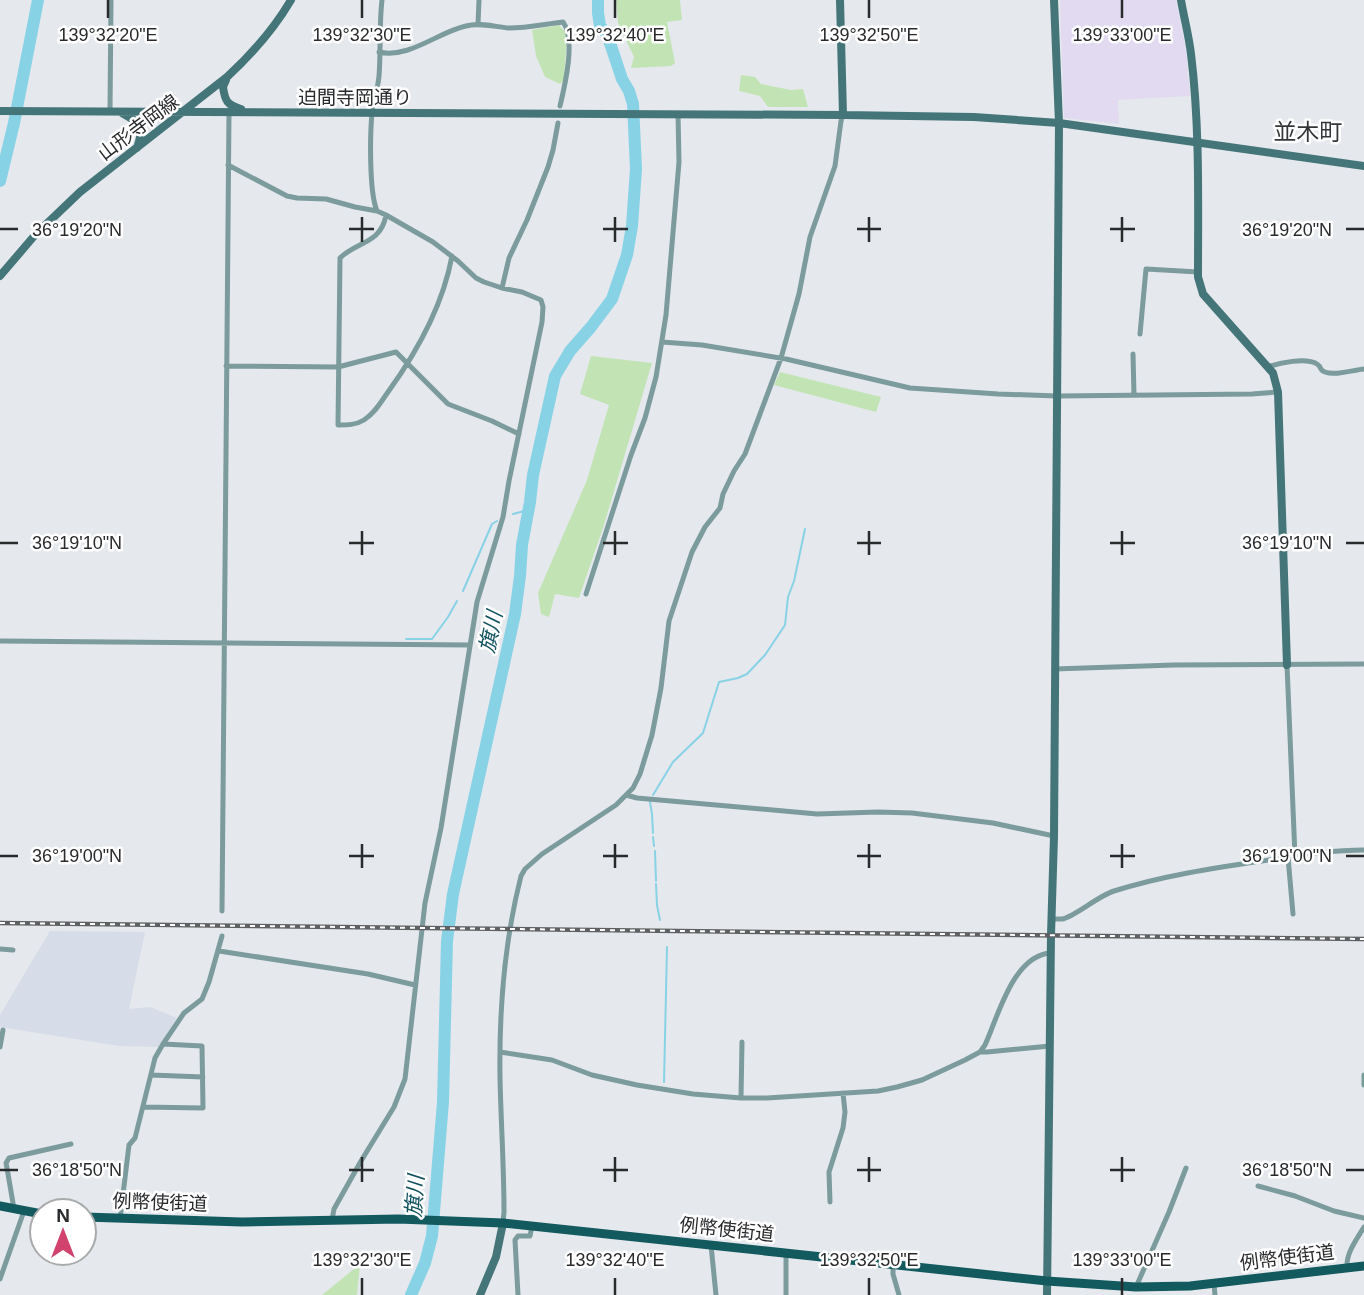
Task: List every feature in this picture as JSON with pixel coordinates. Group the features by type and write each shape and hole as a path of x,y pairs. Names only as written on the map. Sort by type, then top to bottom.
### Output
{"main road":[{"path":"0,1206 28,1212"},
{"name":"例幣使街道","path":"98,1218 237,1222 398,1219 503,1223 1047,1281 1136,1287 1214,1284 1364,1266"}],"street":[{"path":"111,0 114,111 139,123 141,130 137,148"},
{"name":"山形寺岡線","path":"0,276 36,234 80,192 227,78 269,34 291,0"},
{"path":"377,211 372,188 372,113 379,75 382,0"},
{"path":"478,24 479,0"},
{"path":"480,1295 496,1257 503,1223 500,1052 509,929 522,876 525,869 542,854 611,809 626,795 637,781 647,756 661,688 669,621 692,552 705,527 720,508 723,494 744,454 781,358 799,294 810,237 833,174 843,115 840,0"},
{"path":"1047,1295 1054,836 1059,123 1054,0"},
{"path":"1181,0 1191,52 1197,142 1200,287 1203,294 1273,373 1278,392 1293,914"},
{"path":"379,52 391,53 407,49 469,25 508,28 563,22 568,30 568,50 566,82 560,106"},
{"path":"227,78 223,87 227,102 232,107 250,111"},
{"name":"迫間寺岡通り","path":"0,111 974,117 1059,123 1364,166"},
{"path":"222,911 229,111"},
{"path":"586,594 645,418 656,377 666,315 679,162 677,114"},
{"path":"502,288 509,258 548,167 558,122"},
{"path":"228,165 287,196 326,199 386,215 433,242 476,278 534,296 541,300 543,307 503,517 477,602 441,828 425,902 405,1079 400,1096 334,1209 332,1220"},
{"path":"386,215 377,235 340,258 338,425 359,423 370,415 408,363 441,296 452,256"},
{"path":"1140,334 1146,269 1198,272"},
{"path":"662,342 702,345 781,358 906,388 1057,396 1278,392"},
{"path":"226,366 338,367 396,352 448,404 519,435"},
{"path":"1133,354 1134,395"},
{"path":"1267,367 1302,361 1316,363 1324,371 1333,373 1364,369"},
{"path":"0,641 470,645"},
{"path":"1054,668 1364,663"},
{"path":"626,795 817,814 923,814 993,823 1054,836"},
{"path":"1051,919 1067,918 1114,891 1219,867 1345,850 1364,850"},
{"path":"120,1219 129,1145 135,1138 155,1058 184,1013 202,999 222,936"},
{"path":"0,949 13,950"},
{"path":"219,951 368,974 415,985"},
{"path":"500,1052 552,1060 592,1075 678,1092 741,1098 878,1091 909,1084 980,1052 1015,979 1033,958 1043,953 1051,953"},
{"path":"0,1047 3,1030"},
{"path":"741,1098 742,1042"},
{"path":"144,1107 203,1108 202,1046 163,1044"},
{"path":"980,1052 1049,1046"},
{"path":"152,1075 202,1077"},
{"path":"1364,1075 1364,1085"},
{"path":"830,1202 828,1172 843,1128 843,1093"},
{"path":"14,1209 3,1163 11,1156 71,1144"},
{"path":"1136,1287 1186,1168"},
{"path":"1258,1186 1364,1218"},
{"path":"0,1279 24,1211"},
{"path":"518,1295 515,1240 521,1236 530,1236 531,1226"},
{"path":"1348,1268 1349,1254 1364,1227"},
{"path":"711,1245 716,1295"},
{"path":"786,1253 786,1295"},
{"path":"893,1264 899,1295"},
{"path":"1214,1284 1215,1295"}],"shaded area":[{"path":"1060,0 1176,0 1186,50 1190,96 1118,100 1119,124 1064,118"},
{"path":"50,931 145,932 129,1009 150,1007 177,1018 158,1047 119,1046 0,1027 0,1015"}],"green space":[{"path":"616,0 680,0 682,20 667,22 675,63 671,66 631,68 634,57 618,23"},
{"path":"559,25 567,34 564,80 560,84 545,77 536,56 532,30"},
{"path":"741,75 755,77 761,84 791,90 803,89 808,107 768,107 760,96 739,91"},
{"path":"591,356 652,363 604,525 579,598 555,594 549,617 541,614 538,593 587,480 609,405 580,394"},
{"path":"780,372 881,397 876,412 774,385"},
{"path":"360,1264 357,1295 322,1295"}],"waterway":[{"path":"0,181 38,0"},
{"name":"旗川","path":"411,1295 425,1263 432,1236 443,1102 447,941 453,894 515,614 533,475 555,376 570,351 612,299 627,255 632,226 636,169 633,104 607,34 600,26 598,0"},
{"path":"513,514 528,510"},
{"path":"463,591 492,524 497,521"},
{"path":"653,795 673,762 703,733 719,682 747,674 765,655 785,625 788,597 805,529"},
{"path":"406,639 432,639 457,601"},
{"path":"650,802 653,833"},
{"path":"653,837 654,846"},
{"path":"655,851 656,881"},
{"path":"656,884 660,920"},
{"path":"664,1082 667,947"}],"railway":[{"path":"0,923 1364,939"}],"district":[{"name":"並木町","path":"1308,132"}]}
